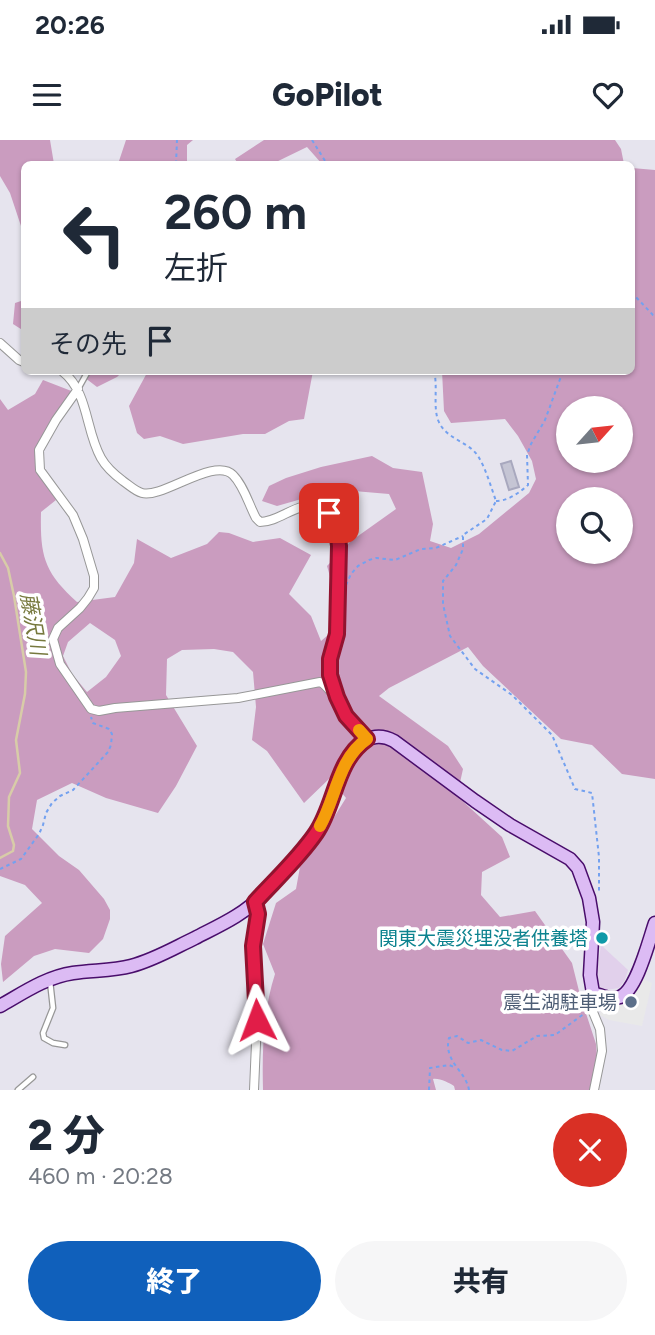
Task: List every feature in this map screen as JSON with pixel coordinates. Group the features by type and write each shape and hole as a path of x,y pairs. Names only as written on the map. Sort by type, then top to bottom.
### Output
{"street":[{"path":"0,343 21,361"},
{"path":"67,375 78,389 100,457 119,478 142,493 151,494 180,481 225,470 239,483 260,522 267,522 311,505 329,513 335,521 339,546 337,634 329,668 337,697 346,716 367,739"},
{"path":"78,389 39,450 40,470 73,515 94,576 94,588 88,598 58,628 53,639 60,664 87,704 93,710 99,711 238,698 320,682 337,697"},
{"path":"0,1006 27,990 70,973 129,967 233,919 255,902 315,835 347,763 367,739 380,736 394,741 475,801 569,859 578,868 589,898 593,922 590,975 602,1051 594,1090"},
{"path":"254,1090 257,1020 253,946 258,914 255,902"},
{"path":"595,1004 621,996 629,990 655,923"}],"lane":[{"path":"78,389 86,375"},
{"path":"50,980 53,1008 43,1033 44,1038 65,1045"},
{"path":"18,1090 33,1077"}],"path":[{"path":"176,161 177,140"},
{"path":"312,140 325,161"},
{"path":"635,296 655,316"},
{"path":"434,375 437,417 451,437 466,444 477,455 496,501"},
{"path":"496,501 503,501 528,485 527,456 545,420 561,375"},
{"path":"338,589 345,587 358,566 369,560 396,560 421,549 436,548 463,535 486,519 496,501"},
{"path":"463,535 463,549 456,565 443,581 443,604 450,636 474,669 512,695 552,736 575,789 592,793 599,857 599,894"},
{"path":"0,869 20,859 39,834 52,803 73,790 107,752 112,734 108,729 93,723 90,715 93,710"},
{"path":"469,1090 465,1078 455,1067 447,1045 449,1038 457,1036 468,1043 481,1040 502,1050 512,1051 537,1036 555,1035 595,1004"},
{"path":"429,1090 430,1068 449,1065 455,1067"},
{"path":"442,1066 443,1072"}],"shaded area":[{"path":"0,140 50,140 54,161 21,161 21,226 10,193 0,176"},
{"path":"126,140 193,140 187,145 187,161 119,161"},
{"path":"264,140 615,140 621,149 623,161 319,161 307,147 278,161 235,159"},
{"path":"635,168 655,170 655,779 622,774 592,745 561,739 483,666 468,647 389,688 379,696 448,746 463,769 457,796 502,837 510,857 482,872 481,895 500,917 535,911 572,963 596,1044 598,1068 591,1090 455,1090 454,1086 444,1081 433,1079 436,1090 263,1090 264,1032 275,974 263,944 276,903 296,889 300,867 346,798 330,778 304,803 267,751 252,740 256,707 253,672 233,652 214,649 182,650 167,659 166,695 197,746 158,813 106,798 72,783 37,800 32,829 59,856 79,870 104,899 110,910 110,919 103,939 89,953 55,949 34,956 3,982 1,964 5,936 42,903 25,885 0,876 0,399 8,410 35,394 43,380 74,392 35,451 39,471 56,500 41,512 43,552 57,581 77,602 115,597 134,563 137,539 171,558 207,544 219,532 253,542 280,538 311,555 289,594 311,616 321,641 343,622 327,566 351,541 396,509 389,494 342,490 277,506 262,501 269,486 321,467 372,456 393,468 422,472 433,524 430,541 451,548 479,534 529,493 536,479 532,461 505,419 451,423 444,411 442,375 635,375","holes":["90,623 115,640 121,656 106,677 87,692 72,674 63,656 68,642"]},
{"path":"21,301 21,329 13,324 15,303"},
{"path":"81,375 119,375 117,377 97,387"},
{"path":"146,375 312,375 304,419 289,421 265,434 243,434 183,444 160,436 144,439 137,433 129,406"},
{"path":"601,945 628,970 619,988 606,990 599,984 597,972"},
{"name":"震生湖駐車場","path":"640,978 652,983 642,1026 609,1020 600,1015 602,1002"}],"building":[{"path":"511,461 519,487 509,490 501,464"}],"waterway":[{"name":"藤沢川","path":"0,553 8,568 26,672 25,694 16,740 20,773 9,797 8,826 14,845 13,851 0,858"}],"slow traffic":[{"path":"320,826 347,763 367,739 359,730"}],"place":[{"name":"関東大震災埋没者供養塔","path":"602,938"},
{"name":"震生湖駐車場","path":"631,1002"}],"route":[{"path":"257,1020 253,946 258,914 255,902 315,835 347,763 367,739 346,716 330,675 330,659 337,634 339,546 335,521 329,513"}]}
